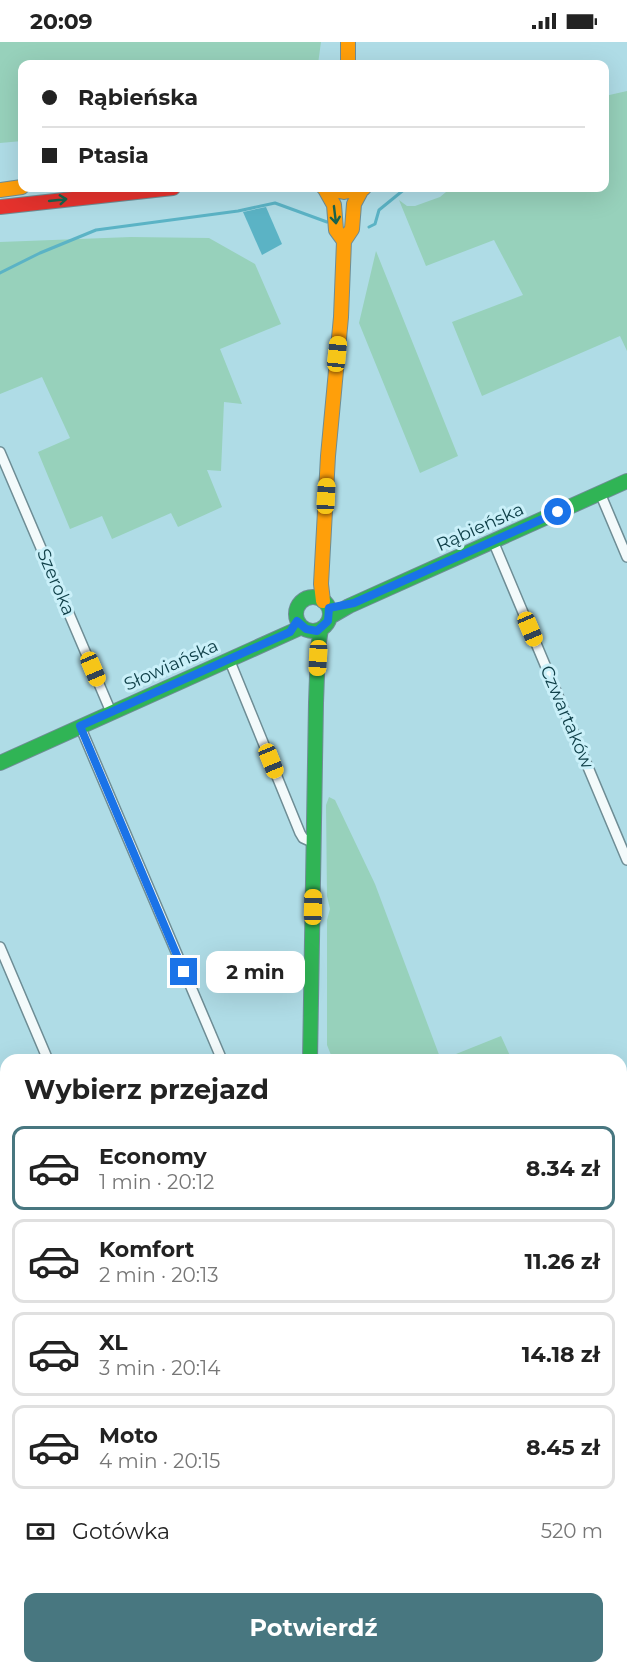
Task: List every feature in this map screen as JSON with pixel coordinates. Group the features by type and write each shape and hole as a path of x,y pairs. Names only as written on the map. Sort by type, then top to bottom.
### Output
{"main road":[{"path":"348,42 348,60"},
{"path":"0,190 18,188"},
{"path":"0,207 136,192"},
{"path":"326,192 334,205 336,230 344,241"},
{"path":"305,628 325,626 321,584 344,241 352,229 354,204 361,192"},
{"name":"Rąbieńska","path":"323,606 349,606 627,481"},
{"path":"310,1054 318,648 297,610 303,601 323,606"},
{"name":"Słowiańska","path":"0,763 229,659 305,628"}],"street":[{"name":"Szeroka","path":"0,452 111,712"},
{"path":"600,493 627,557"},
{"name":"Czwartaków","path":"493,541 627,860"},
{"path":"229,659 300,833 303,838 314,843"},
{"path":"80,726 219,1054"},
{"path":"0,948 45,1054"}],"green space":[{"path":"0,42 321,42 319,60 18,60 18,141 0,143"},
{"path":"627,91 627,351 620,336 482,396 452,322 523,295 494,240 426,266 399,200 407,206 415,206 440,197 446,192 609,192 609,95"},
{"path":"131,237 209,238 255,264 281,324 220,349 242,404 224,402 221,471 207,470 222,507 178,527 171,513 112,539 102,516 70,529 38,452 70,438 42,377 0,394 0,242"},
{"path":"376,251 458,456 420,473 359,323"},
{"path":"329,797 335,800 375,884 439,1054 331,1054 327,1045 327,920 330,909 327,896 326,805"},
{"path":"501,1036 509,1054 456,1054"}],"water":[{"path":"266,207 282,244 262,255 243,212"}],"waterway":[{"path":"369,227 375,224 379,210 401,192"},
{"path":"0,273 40,253 96,230 238,211 275,203 327,222"}],"traffic: fast":[{"path":"330,617 349,606 627,481"},
{"path":"313,597 325,602 330,614 325,626 313,631 301,626 296,614 301,602 313,597"},
{"path":"0,763 302,627"},
{"path":"310,1054 316,703 321,629"}],"traffic: slow":[{"path":"348,42 348,60"},
{"path":"0,190 18,188"},
{"path":"327,192 334,205 336,230 344,241"},
{"path":"323,601 321,584 328,456 341,317 344,241 352,229 354,204 360,192"}],"traffic: jam":[{"path":"0,207 137,192"}],"route":[{"path":"184,972 80,726 290,632 297,621 306,629 317,631 328,621 329,608 349,606 558,512"}]}
